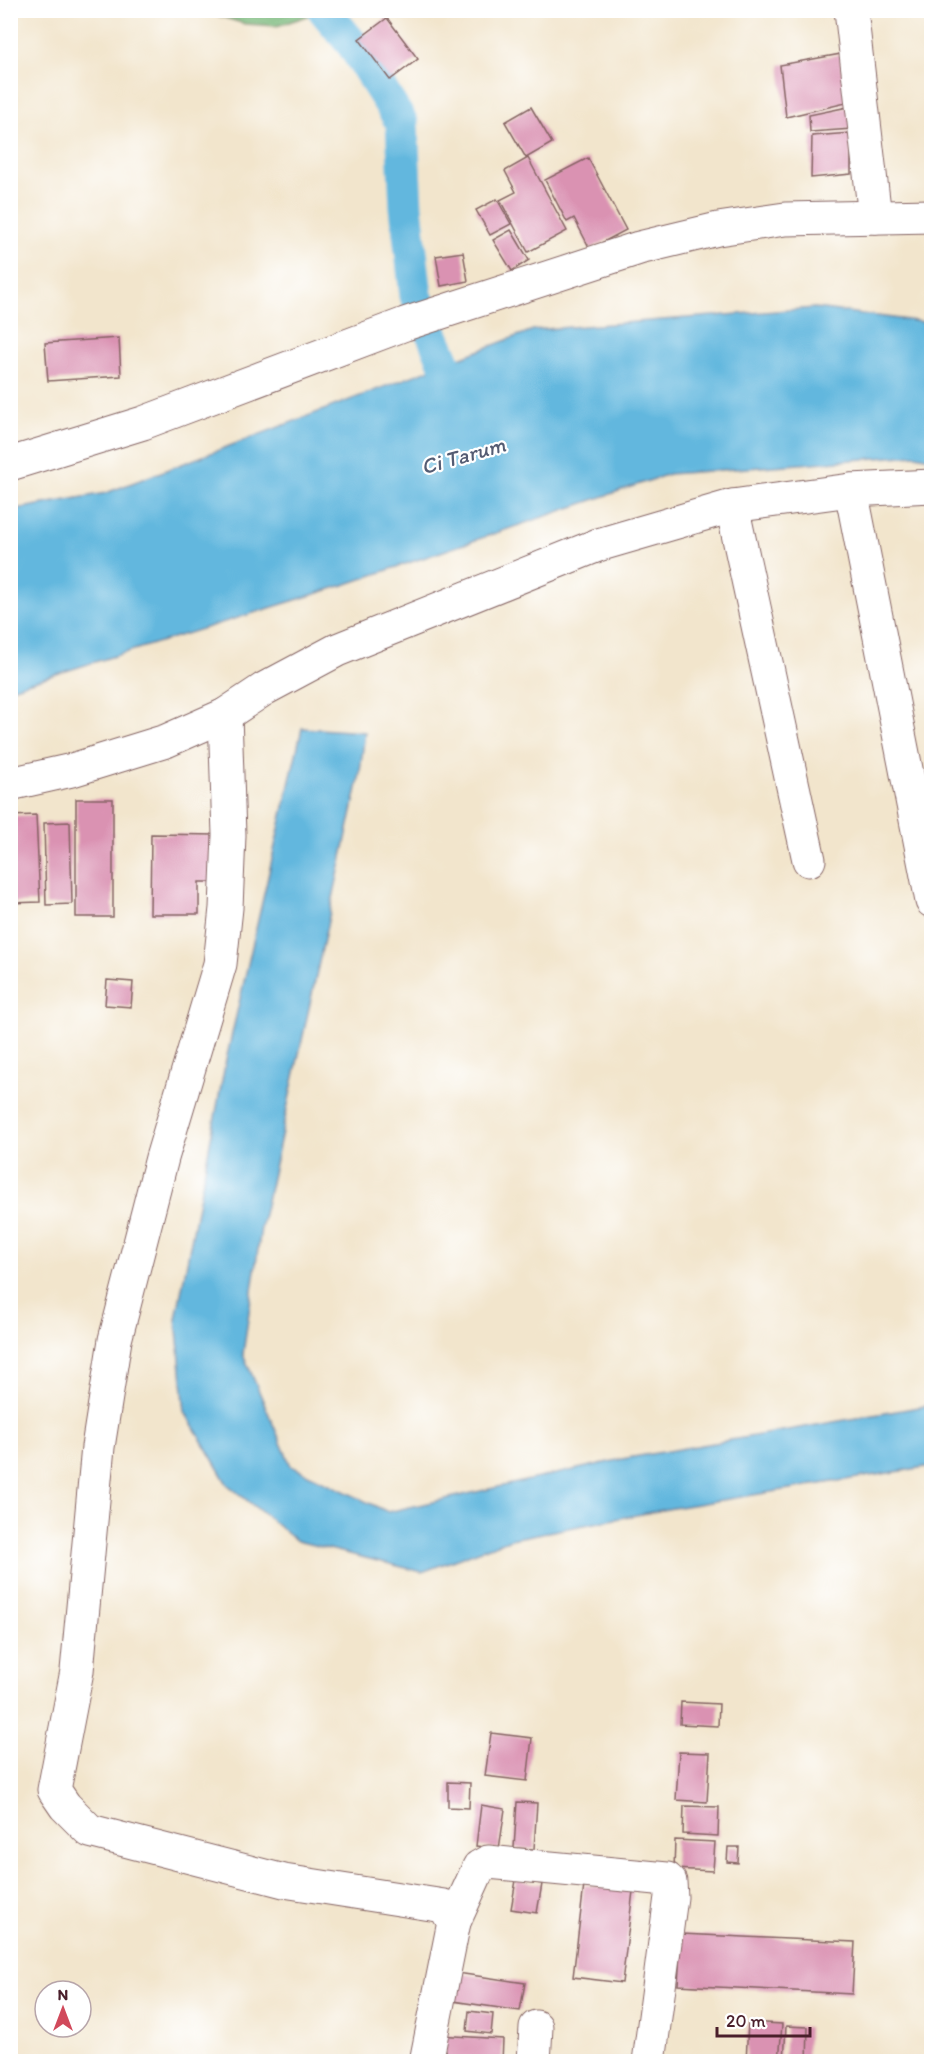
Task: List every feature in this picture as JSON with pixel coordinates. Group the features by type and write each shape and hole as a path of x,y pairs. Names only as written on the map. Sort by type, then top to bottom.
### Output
{"street":[{"path":"851,10 875,217"},
{"path":"10,464 143,423 405,324 639,248 718,229 785,219 932,216"},
{"path":"10,784 72,770 166,741 225,715 264,689 337,650 428,611 598,544 732,506 852,490 932,486"},
{"path":"852,490 932,901"},
{"path":"732,506 809,860"},
{"path":"225,715 229,835 226,908 220,964 162,1158 115,1340 98,1447 77,1671 54,1790 65,1806 90,1831 284,1881 444,1906 454,1922"},
{"path":"426,2061 454,1922 479,1867 488,1862 667,1879 671,1888 671,1897 649,2061"},
{"path":"534,2061 536,2026"}],"green space":[{"path":"202,11 344,11 320,12 277,26 245,24"}],"water":[{"name":"Ci Tarum","path":"815,308 931,323 931,458 916,455 669,474 341,586 11,688 11,510 106,493 533,330"},
{"path":"302,728 365,732 359,779 261,1228 243,1354 291,1466 388,1512 622,1459 931,1405 931,1466 673,1508 511,1539 422,1572 297,1541 227,1484 185,1412 176,1319 226,1060"}],"building":[{"path":"387,18 418,59 390,80 359,39"},
{"path":"841,54 846,103 786,117 780,65"},
{"path":"531,107 552,143 526,158 505,122"},
{"path":"848,107 852,129 810,132 809,115"},
{"path":"851,133 851,174 811,178 812,136"},
{"path":"528,158 567,231 528,252 500,200 516,192 505,171"},
{"path":"588,158 626,230 590,249 574,218 567,222 545,180"},
{"path":"497,199 511,224 490,235 476,210"},
{"path":"511,230 529,260 512,271 493,240"},
{"path":"463,252 468,281 441,286 436,256"},
{"path":"119,338 121,376 48,381 45,343"},
{"path":"76,799 113,799 113,917 76,917"},
{"path":"36,815 40,902 10,903 10,816"},
{"path":"70,822 72,904 46,905 44,823"},
{"path":"151,834 217,835 217,882 199,882 199,914 150,914"},
{"path":"107,980 133,982 131,1007 105,1005"},
{"path":"681,1702 719,1704 718,1726 680,1724"},
{"path":"491,1733 532,1738 527,1781 485,1776"},
{"path":"679,1752 710,1753 707,1802 676,1800"},
{"path":"448,1782 470,1783 469,1808 448,1807"},
{"path":"517,1802 537,1803 534,1849 514,1848"},
{"path":"481,1805 505,1809 499,1849 476,1846"},
{"path":"684,1806 719,1807 718,1836 683,1834"},
{"path":"675,1840 715,1842 713,1871 674,1869"},
{"path":"728,1847 739,1847 738,1863 727,1862"},
{"path":"516,1880 542,1884 537,1913 511,1909"},
{"path":"584,1885 633,1891 622,1983 573,1977"},
{"path":"681,1934 855,1942 852,1994 678,1985"},
{"path":"457,1973 525,1983 520,2011 453,2001"},
{"path":"469,2011 493,2014 491,2034 467,2031"},
{"path":"748,2022 782,2024 779,2062 746,2062"},
{"path":"786,2026 808,2027 807,2062 784,2062"},
{"path":"438,2035 503,2039 502,2062 437,2061"}],"waterway":[{"path":"324,10 353,45 402,123 406,207 416,296 448,371 458,407"}]}
